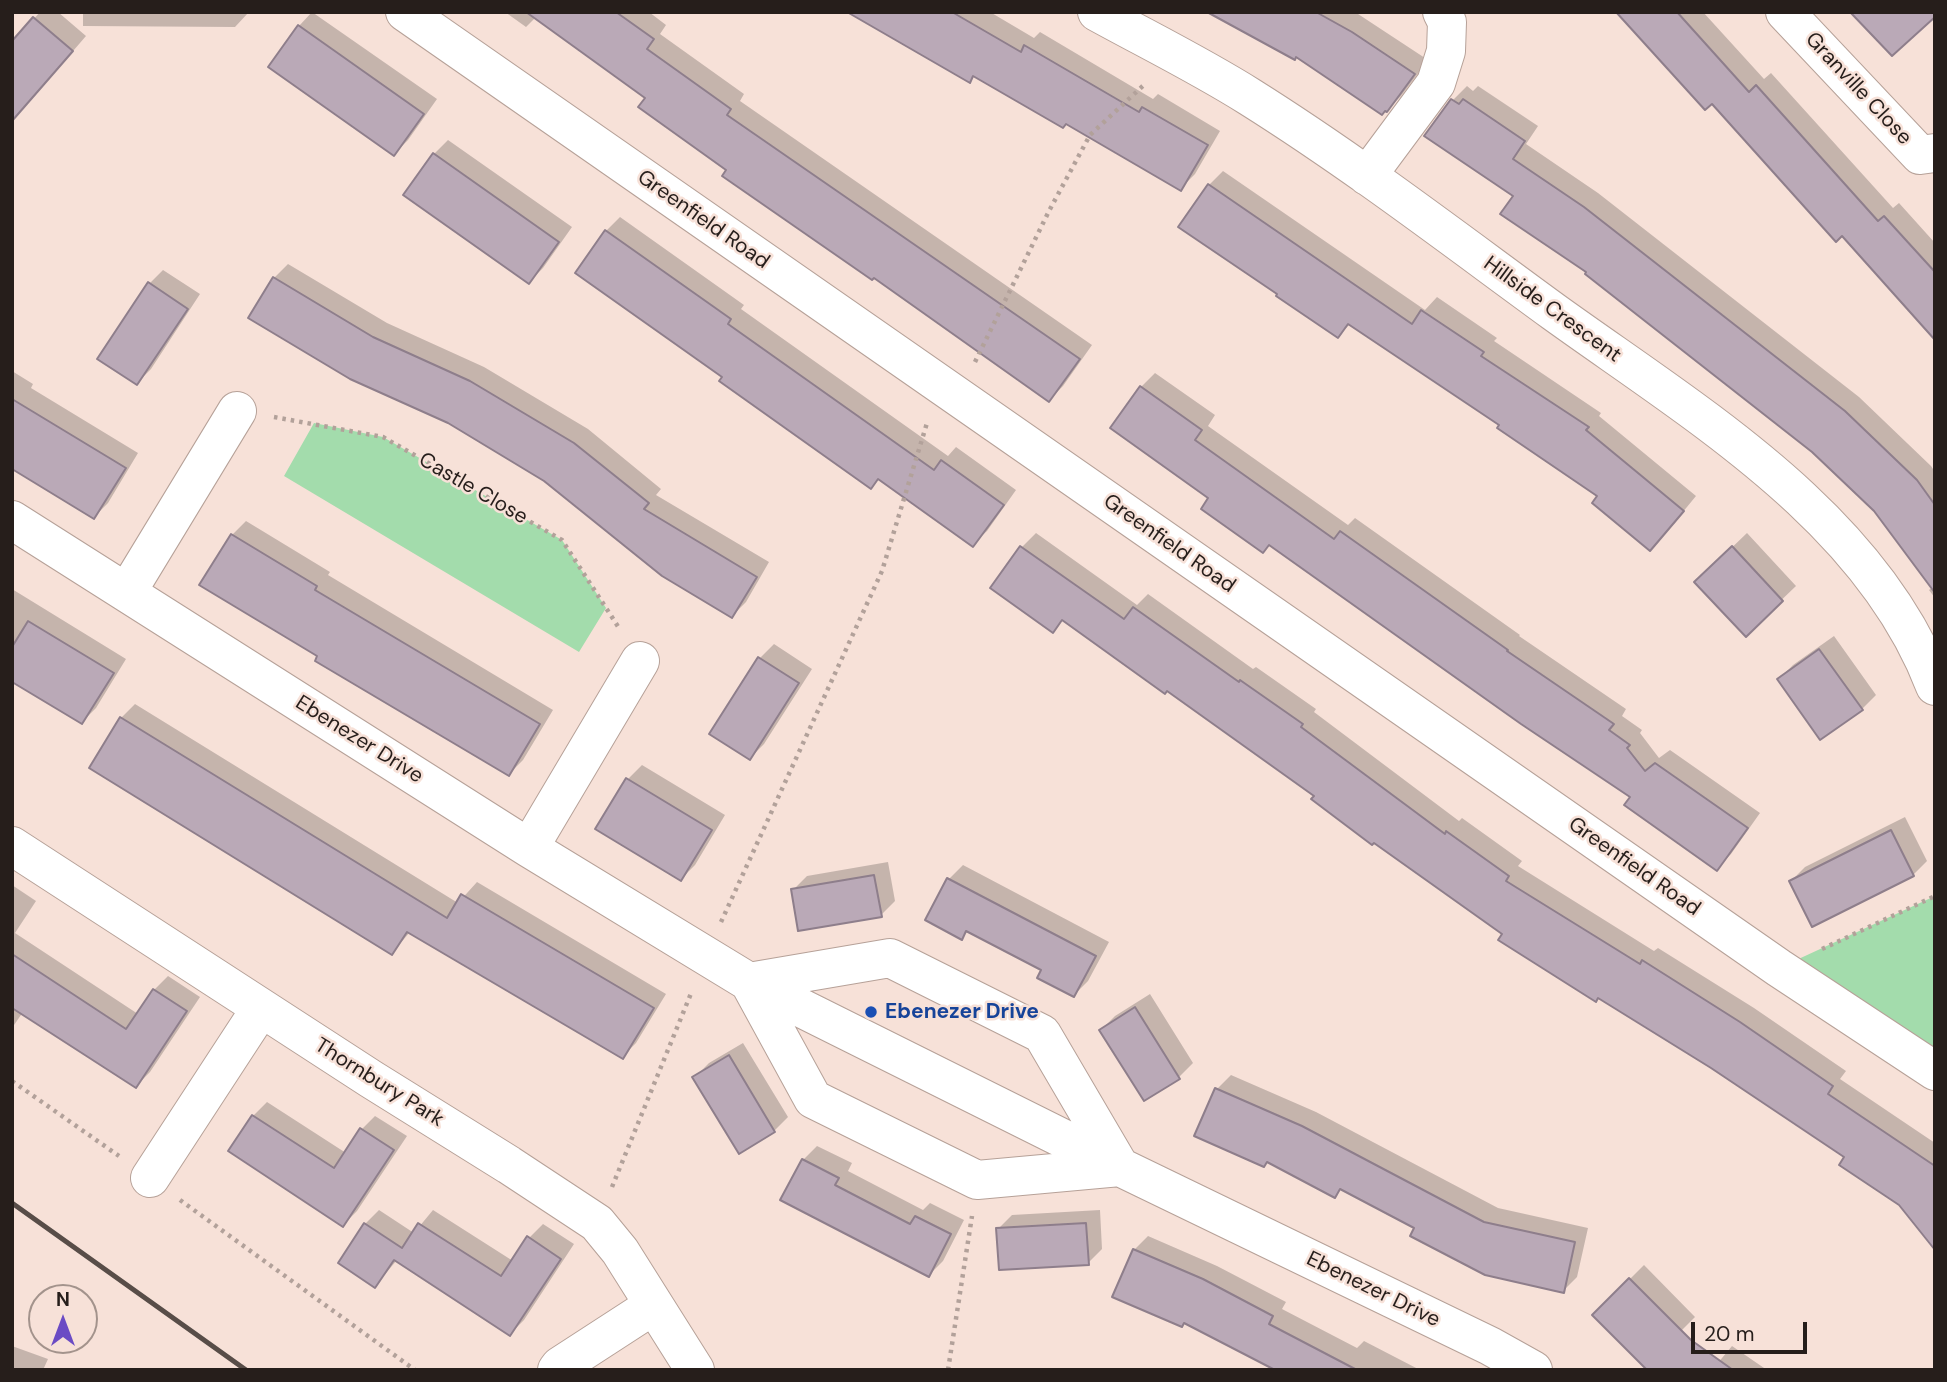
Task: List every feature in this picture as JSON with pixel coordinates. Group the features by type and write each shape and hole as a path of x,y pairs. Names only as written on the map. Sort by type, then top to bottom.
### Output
{"street":[{"name":"Greenfield Road","path":"405,12 1779,968 1935,1071"},
{"name":"Hillside Crescent","path":"1097,12 1249,96 1367,176 1732,441 1829,523 1870,571 1902,618 1935,686"},
{"path":"1367,176 1436,83 1446,51 1447,22 1442,12"},
{"name":"Granville Close","path":"1786,12 1920,155 1935,153"},
{"path":"127,592 237,411"},
{"name":"Ebenezer Drive","path":"12,520 529,848 750,982 1119,1167 1490,1346 1533,1370"},
{"path":"529,848 640,661"},
{"name":"Thornbury Park","path":"12,846 597,1223 620,1251 695,1370"},
{"path":"890,958 1042,1034 1119,1167 977,1180 813,1099 750,982 890,958"},
{"path":"150,1178 261,1008"},
{"path":"557,1370 654,1305"}],"path":[{"path":"597,1223 706,957 881,571 949,391 1090,135 1176,56"},
{"name":"Castle Close","path":"237,411 383,437 562,540 640,661"},
{"path":"1779,968 1935,896"},
{"path":"12,1081 415,1370"},
{"path":"948,1370 977,1180"}],"green space":[{"path":"314,423 383,437 562,540 606,608 579,652 284,476"},
{"path":"1935,896 1935,1071 1779,968"}],"building":[{"path":"526,12 616,12 654,39 647,49 731,109 727,115 1080,359 1049,402 874,278 872,280 722,176 726,170 638,107 645,98"},
{"path":"847,12 952,12 1021,52 1024,45 1139,112 1142,107 1208,145 1181,191 1066,124 1063,128 973,76 970,83"},
{"path":"1207,12 1316,12 1352,32 1415,74 1382,115 1296,57 1295,60"},
{"path":"1616,12 1677,12 1749,92 1756,85 1878,221 1884,216 1935,272 1935,340 1842,236 1836,242 1712,104 1705,110"},
{"path":"1850,12 1935,12 1935,17 1892,56"},
{"path":"33,17 73,51 12,121 12,41"},
{"path":"298,25 424,114 394,156 268,67"},
{"path":"1451,99 1459,104 1463,99 1525,141 1513,159 1584,207 1845,411 1917,480 1935,505 1935,593 1874,511 1812,452 1585,274 1586,272 1500,214 1513,196 1424,136"},
{"path":"433,153 559,242 529,284 403,195"},
{"path":"1208,184 1412,324 1421,310 1484,352 1481,356 1589,427 1586,430 1684,511 1650,551 1592,503 1597,496 1497,428 1499,425 1348,324 1338,338 1276,296 1277,294 1178,227"},
{"path":"605,230 731,319 728,324 934,470 941,460 1004,505 973,547 878,479 871,489 719,381 722,377 575,273"},
{"path":"273,277 373,337 470,381 574,443 649,503 644,509 757,577 732,618 662,576 544,481 448,423 350,379 248,318"},
{"path":"148,282 188,309 137,385 97,359"},
{"path":"1140,386 1202,430 1195,440 1334,539 1340,531 1614,724 1609,730 1630,745 1627,748 1645,771 1655,763 1748,828 1717,871 1624,805 1630,797 1521,724 1269,545 1263,553 1201,509 1208,498 1110,428"},
{"path":"12,399 126,468 94,519 12,469"},
{"path":"231,534 317,586 315,590 540,724 509,776 315,661 317,656 199,585"},
{"path":"1020,546 1124,619 1133,607 1303,724 1301,727 1445,834 1446,831 1509,876 1506,881 1640,964 1642,960 1740,1022 1833,1086 1828,1094 1935,1166 1935,1250 1899,1205 1839,1165 1844,1157 1711,1068 1598,998 1596,1002 1498,940 1502,934 1374,843 1372,845 1311,799 1314,796 1062,620 1053,633 990,588"},
{"path":"1732,546 1783,601 1746,637 1694,582"},
{"path":"28,621 114,673 82,724 12,682 12,647"},
{"path":"1819,649 1863,710 1820,740 1777,679"},
{"path":"758,657 799,683 750,760 709,734"},
{"path":"120,717 447,918 461,894 654,1008 623,1059 407,932 392,955 89,768"},
{"path":"626,778 712,830 681,881 595,829"},
{"path":"1891,830 1914,876 1812,927 1789,881"},
{"path":"874,875 882,917 798,931 791,889"},
{"path":"947,878 1096,956 1074,997 1037,978 1041,970 966,931 962,940 925,920"},
{"path":"12,954 126,1029 153,989 187,1011 136,1088 12,1008"},
{"path":"1135,1007 1180,1079 1144,1101 1099,1030"},
{"path":"729,1055 775,1132 739,1154 692,1077"},
{"path":"1215,1088 1302,1126 1484,1222 1575,1242 1564,1293 1485,1275 1410,1236 1414,1228 1340,1189 1335,1198 1267,1162 1264,1167 1194,1136"},
{"path":"252,1115 334,1168 360,1128 394,1150 343,1227 228,1151"},
{"path":"802,1159 839,1178 835,1185 910,1224 915,1216 951,1234 929,1277 780,1200"},
{"path":"364,1223 402,1248 418,1223 501,1276 527,1236 561,1259 510,1336 394,1260 375,1288 338,1263"},
{"path":"1086,1223 1089,1265 999,1270 996,1228"},
{"path":"1133,1249 1203,1279 1273,1316 1269,1324 1357,1370 1275,1370 1184,1323 1182,1327 1112,1297"},
{"path":"1629,1278 1691,1340 1733,1370 1647,1370 1592,1315"}],"railway":[{"path":"12,1203 246,1370"}],"place":[{"name":"Ebenezer Drive","path":"871,1012"}]}
